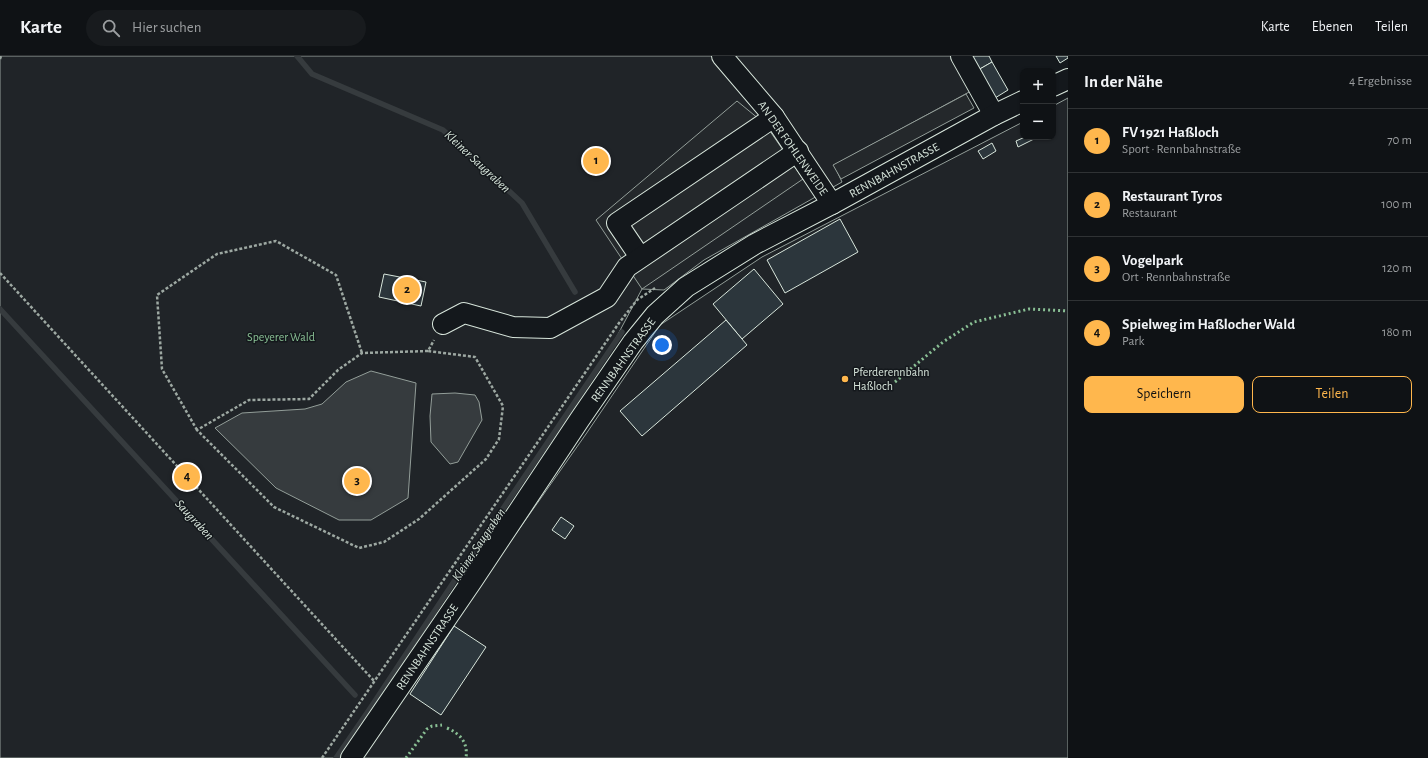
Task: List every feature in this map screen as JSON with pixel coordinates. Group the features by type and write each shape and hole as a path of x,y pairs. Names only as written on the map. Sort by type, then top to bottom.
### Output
{"street":[{"name":"AN DER FOHLENWEIDE","path":"722,56 774,117 832,204"},
{"path":"962,56 994,115"},
{"path":"1056,85 1068,79"},
{"name":"RENNBAHNSTRASSE","path":"351,758 593,400 633,342 655,315 686,287 755,244 1020,102"},
{"path":"640,257 617,223 774,117"},
{"path":"443,324 464,313 513,327 550,328 607,297 627,267 640,257 798,151"}],"path":[{"path":"197,430 249,400 309,399 338,370 362,353 428,351 475,357 503,406 499,439 486,459 419,519 384,542 359,548 274,507 197,430 162,369 156,295 217,254 276,240 336,275 362,353"},
{"path":"0,273 375,682"},
{"path":"428,351 443,324"}],"green space":[{"name":"Speyerer Wald","path":"0,56 968,56 984,84 834,165 842,182 704,260 664,290 642,289 616,338 340,758 0,758"},
{"name":"Pferderennbahn Haßloch","path":"1068,98 1068,758 358,758 586,434 660,325 762,257 1020,124 1020,140 1056,140 1056,104"}],"shaded area":[{"path":"966,94 974,108 841,179 833,165"},
{"path":"737,101 765,124 803,179 642,289 596,220"},
{"path":"371,371 416,383 408,498 371,520 339,520 276,488 215,428 242,413 305,409 322,404 346,382"},
{"path":"455,393 475,395 479,402 482,420 458,462 450,464 431,442 430,416 432,394"}],"building":[{"path":"970,56 989,56 992,62 978,70"},
{"path":"1056,56 1068,56 1068,58 1060,63"},
{"path":"992,62 1008,90 995,98 978,70"},
{"path":"1020,139 1032,140 1018,147 1016,141"},
{"path":"992,143 996,151 983,159 978,151"},
{"path":"840,219 858,252 785,293 767,260"},
{"path":"754,269 783,304 742,339 713,304"},
{"path":"384,274 426,282 421,306 379,297"},
{"path":"726,320 747,345 642,436 620,411"},
{"path":"561,517 574,526 565,539 552,530"},
{"path":"454,626 486,647 441,715 410,694"}],"waterway":[{"name":"Kleiner Saugraben","path":"297,56 312,74 443,130 522,203 575,292"},
{"name":"Saugraben","path":"0,309 355,695"},
{"name":"Kleiner Saugraben","path":"336,758 622,332"}],"hedge":[{"path":"895,382 943,342 974,322 1029,309 1068,311"},
{"path":"406,758 427,729 432,726 442,725"},
{"path":"447,728 460,736 465,743 466,758"}],"place":[{"name":"FV 1921 Haßloch","path":"596,161"},
{"name":"Restaurant Tyros","path":"407,290"},
{"name":"Pferderennbahn Haßloch","path":"845,379"},
{"name":"Spielweg im Haßlocher Wald","path":"187,477"},
{"name":"Vogelpark","path":"357,481"}]}
